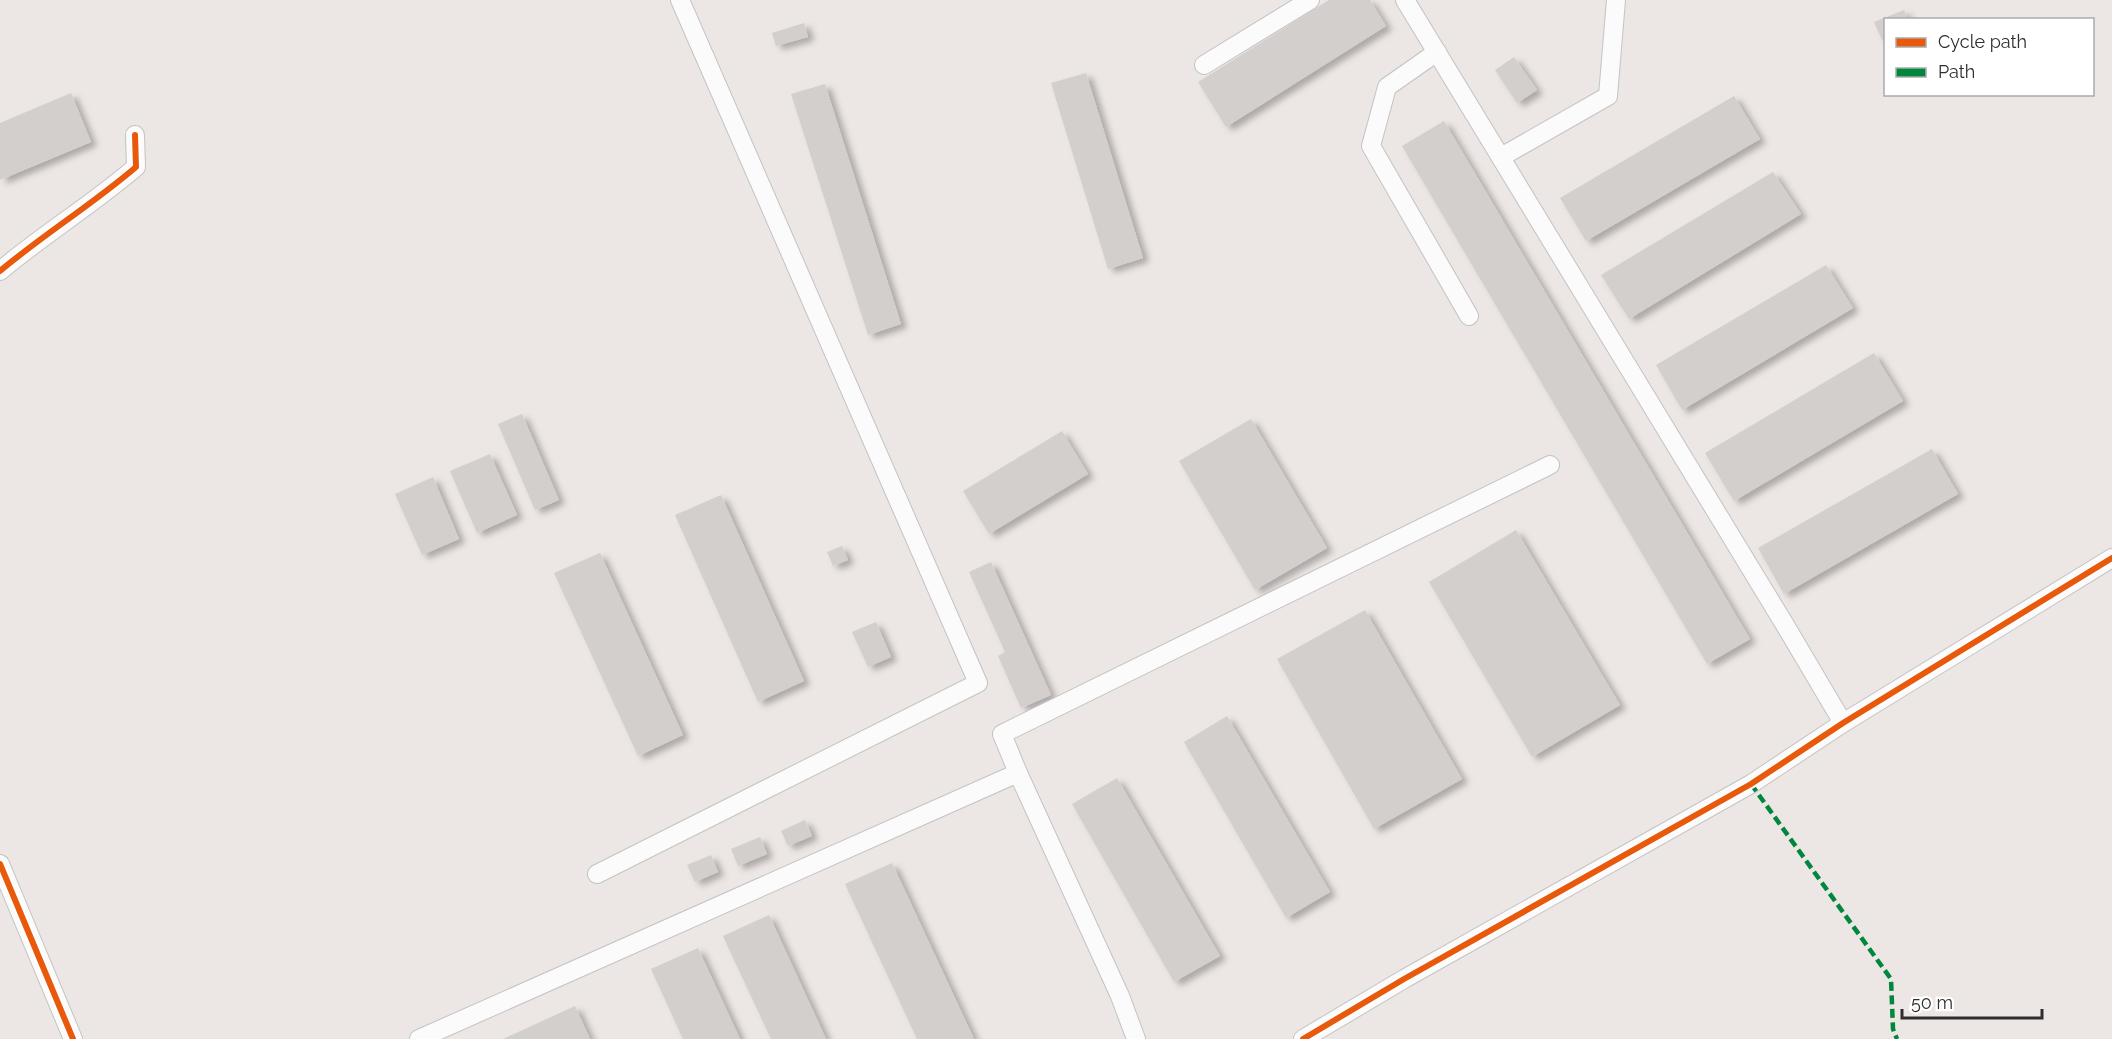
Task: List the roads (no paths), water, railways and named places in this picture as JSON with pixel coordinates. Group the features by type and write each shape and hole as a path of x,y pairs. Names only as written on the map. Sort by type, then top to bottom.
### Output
{"street":[{"path":"597,874 978,683 680,0"},
{"path":"1204,65 1310,0"},
{"path":"1406,0 1843,723"},
{"path":"1501,157 1608,96 1616,0"},
{"path":"1437,52 1387,87 1371,146 1469,316"},
{"path":"0,271 136,167 135,135"},
{"path":"1136,1039 1120,996 1002,734 1550,465"},
{"path":"1303,1039 1404,979 1751,784 1843,723 2112,558"},
{"path":"419,1039 1018,773"},
{"path":"0,864 73,1039"}]}
